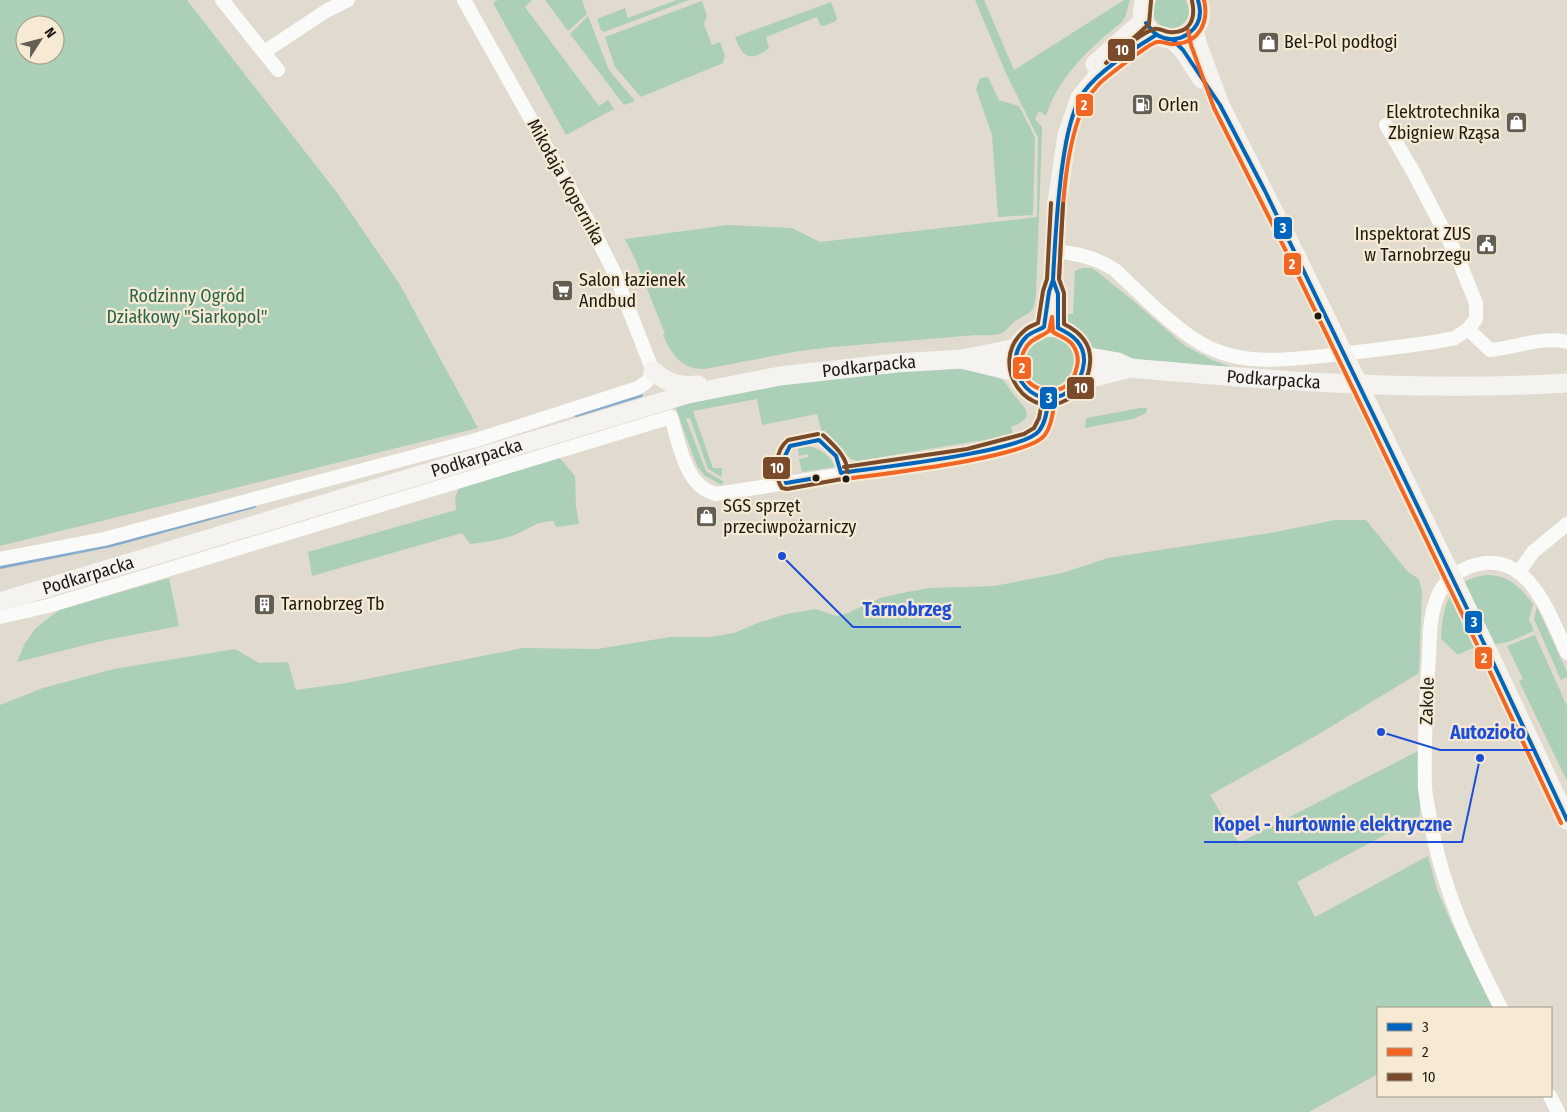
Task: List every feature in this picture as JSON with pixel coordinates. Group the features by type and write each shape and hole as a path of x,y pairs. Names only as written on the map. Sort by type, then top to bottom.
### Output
{"main road":[{"path":"1145,0 1144,20 1149,29 1183,50 1220,105"},
{"path":"1051,328 1058,294 1053,280 1057,203 1067,135 1080,98 1096,78 1121,58 1165,38 1188,35 1199,21 1198,0"},
{"path":"1057,203 1054,171 1058,124 1069,96 1086,72 1144,20"},
{"path":"1194,29 1197,43 1220,105 1297,258 1490,656 1567,820"},
{"path":"1051,328 1067,332 1080,344 1084,356 1083,372 1079,381 1066,394 1049,398 1030,392 1018,379 1015,361 1018,348 1030,334 1051,328"},
{"name":"Podkarpacka","path":"0,602 646,406 719,387 830,369 897,362 962,359 1018,348"},
{"name":"Podkarpacka","path":"1084,356 1118,362 1130,368"},
{"name":"Podkarpacka","path":"962,359 1016,372"},
{"name":"Podkarpacka","path":"1079,381 1130,368 1240,378 1407,386 1516,386 1567,383"},
{"path":"653,371 667,382 678,385 719,387"}],"street":[{"path":"222,0 278,70"},
{"path":"264,52 326,11 348,0"},
{"name":"Mikołaja Kopernika","path":"464,0 593,230 614,272 653,371"},
{"path":"1055,251 1084,255 1101,261 1115,270 1192,338 1211,349 1232,356 1280,361 1455,338 1468,329 1476,319 1476,303 1457,256 1386,125"},
{"path":"1468,329 1490,350 1508,349 1534,341 1553,339 1567,342"},
{"path":"0,560 104,539 476,440 638,388 645,384 653,371"},
{"path":"0,618 48,606 671,417 693,479 707,492 716,494 968,455 1017,444 1039,432 1045,420 1049,398"},
{"path":"1567,524 1533,552 1519,572 1531,583 1542,598 1567,653"},
{"name":"Zakole","path":"1500,1007 1462,927 1437,855 1425,790 1427,692 1432,618 1439,593 1446,581 1458,571 1490,562 1505,565 1519,572"},
{"path":"1550,1097 1558,1112"}],"green space":[{"name":"Rodzinny Ogród Działkowy \"Siarkopol\"","path":"0,0 187,0 338,194 399,283 478,428 0,546"},
{"path":"498,0 532,0 525,7 599,106 608,100 614,109 566,135 493,3"},
{"path":"545,0 582,0 587,14 568,31"},
{"path":"677,0 689,0 604,32 601,30 597,19 625,8 628,18"},
{"path":"975,0 984,0 1014,70 1124,0 1130,0 1122,22 1087,52 1067,75 1046,116 1039,111 1035,119 1042,127 1042,134 1036,294 1032,310 1014,322 1004,332 996,335 833,347 799,351 705,369 690,367 678,360 663,335 665,334 636,261 625,239 728,225 792,228 820,242 1037,217 1038,138 1005,71"},
{"path":"1157,0 1185,0 1189,8 1185,21 1180,26 1174,28 1160,25 1153,14"},
{"path":"702,1 707,16 704,24 712,45 720,42 725,56 723,63 641,97 615,67 605,37"},
{"path":"831,2 837,18 836,21 824,26 820,25 817,17 766,37 769,48 757,55 748,56 744,53 735,37"},
{"path":"588,16 609,70 635,101 624,105 570,34"},
{"path":"988,77 999,100 1019,106 1035,137 1033,215 998,217 992,135 976,89 980,78"},
{"path":"1082,268 1095,270 1184,345 1212,360 1232,367 1136,360 1092,350 1068,322 1065,314 1073,314 1075,271"},
{"path":"1055,337 1068,344 1074,352 1074,372 1068,380 1060,386 1045,387 1032,380 1026,372 1025,357 1032,344 1040,338"},
{"path":"989,368 990,376 1005,382 1023,404 1027,412 1024,420 1011,427 1013,434 983,442 977,441 858,461 851,459 822,433 817,414 762,425 757,399 693,411 713,468 722,468 722,477 708,469 690,418 686,419 706,471 724,482 721,485 704,475 697,466 675,406 736,391 879,370"},
{"path":"1147,408 1146,413 1133,419 1085,428 1086,418"},
{"path":"808,446 824,454 835,467 802,472 799,459 808,457 808,454 799,456 798,448"},
{"path":"559,457 575,476 579,524 556,527 554,521 543,522 506,538 470,544 462,533 312,576 308,552 456,510 455,498 459,488"},
{"path":"1335,520 1366,520 1408,572 1419,579 1422,592 1419,673 1314,737 1210,795 1239,843 1420,750 1420,816 1297,882 1315,917 1428,856 1437,889 1451,922 1493,1007 1377,1007 1377,1075 1309,1112 0,1112 0,705 43,688 114,669 235,649 259,663 288,662 296,690 346,683 523,648 597,649 670,637 710,637 734,633 786,614 816,609 837,616 880,598 907,592 930,588 994,586 1062,573 1108,558 1270,533"},
{"path":"1486,575 1507,579 1524,592 1533,604 1529,619 1534,631 1508,642 1470,649 1458,655 1441,639 1446,606 1450,596 1463,582"},
{"path":"169,578 179,626 101,641 17,662 25,643 36,628 59,610"},
{"path":"1537,607 1567,672 1567,677 1561,680 1534,619"},
{"path":"1535,635 1567,706 1567,781 1519,681 1523,679 1507,646"}],"waterway":[{"path":"576,415 641,395"},
{"path":"0,567 111,545 254,506"}],"transit line":[{"name":"3","path":"1146,23 1158,36 1170,39 1183,37 1197,24 1200,12 1198,0"},
{"name":"2","path":"1059,279 1062,212 1067,166 1077,122 1086,100 1103,80 1146,48 1157,42 1174,44 1184,42 1197,35 1204,23 1204,0"},
{"name":"10","path":"1151,1 1149,24 1106,63 1148,31 1160,29 1176,32 1187,28 1193,14 1192,1"},
{"name":"2","path":"1188,30 1191,45 1214,108 1291,261 1484,659 1561,823"},
{"name":"3","path":"1053,280 1056,220 1061,176 1067,137 1077,105 1086,89 1103,72 1156,35"},
{"name":"3","path":"1173,40 1183,50 1220,105 1265,191 1490,656 1567,820"},
{"name":"10","path":"1051,203 1047,279 1043,291 1038,323 1026,329 1014,344 1009,359 1011,374 1018,387 1028,398 1041,404 1057,404 1073,396 1085,381 1090,363 1089,350 1084,339 1064,324 1064,293 1059,279 1063,204"},
{"name":"3","path":"1053,280 1058,294 1058,328 1077,341 1082,350 1084,362 1081,375 1074,386 1061,396 1048,398 1036,395 1026,387 1018,376 1016,363 1018,349 1027,336 1044,327 1049,292 1053,280"},
{"name":"2","path":"1052,317 1053,332 1072,344 1078,360 1072,380 1063,388 1051,391 1040,389 1030,383 1023,374 1021,363 1027,346 1033,340 1049,331 1052,317"},
{"name":"10","path":"844,467 967,449 1024,434 1034,428 1039,418 1043,397"},
{"name":"3","path":"816,478 786,483 782,462 790,446 819,440 836,456 841,473 946,458 1006,446 1027,439 1039,431 1045,420 1049,398"},
{"name":"2","path":"846,479 951,464 982,458 1031,444 1047,432 1052,418 1055,399"},
{"name":"10","path":"818,434 788,440 784,444 780,450 777,463 777,476 782,488 787,489 846,477 847,471 844,459 837,448 823,435"}],"place":[{"name":"Bel-Pol podłogi","path":"1268,42"},
{"name":"Orlen","path":"1142,105"},
{"name":"Elektrotechnika Zbigniew Rząsa","path":"1516,122"},
{"name":"Inspektorat ZUS w Tarnobrzegu","path":"1487,244"},
{"name":"Salon łazienek Andbud","path":"563,290"},
{"name":"SGS sprzęt przeciwpożarniczy","path":"707,516"},
{"name":"Tarnobrzeg","path":"782,556"},
{"name":"Tarnobrzeg Tb","path":"265,604"},
{"name":"Autozioło","path":"1381,732"},
{"name":"Kopel - hurtownie elektryczne","path":"1480,758"}]}
